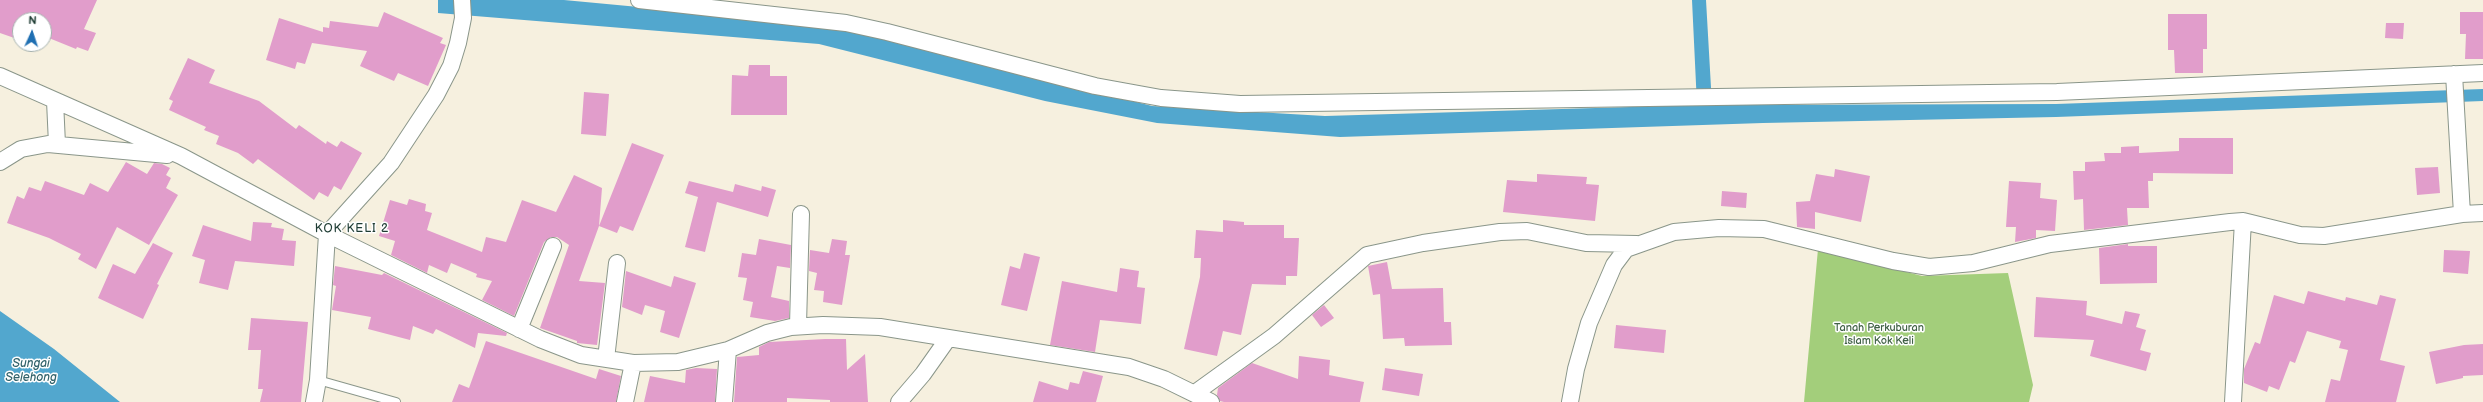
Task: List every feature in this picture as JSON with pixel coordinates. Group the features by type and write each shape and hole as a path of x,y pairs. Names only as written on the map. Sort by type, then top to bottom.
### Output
{"street":[{"path":"314,402 318,380 327,234 373,184 414,131 451,66 463,18 462,0"},
{"path":"638,0 846,23 887,32 1095,86 1186,101 1324,105 1689,97 1714,98 2057,92 2454,80 2483,73"},
{"path":"0,76 181,156 327,234 519,329 558,347 581,355 633,363 678,362 728,350 767,333 798,325 880,327 947,340 1147,372 1195,393 1211,402"},
{"path":"2454,80 2462,214"},
{"path":"55,101 57,144"},
{"path":"0,162 21,149 57,144 181,156"},
{"path":"1570,402 1576,369 1589,323 1609,277 1626,249 1674,232 1742,227 1786,233 1911,265 1943,267 1973,263 2050,244 2243,221 2293,234 2324,236 2462,214 2483,213"},
{"path":"798,325 801,214"},
{"path":"2233,402 2243,221"},
{"path":"1195,393 1274,336 1367,255 1423,243 1500,232 1527,231 1586,243 1642,244"},
{"path":"519,329 553,246"},
{"path":"606,359 617,263"},
{"path":"899,402 923,374 947,340"},
{"path":"724,402 728,350"},
{"path":"625,402 633,363"}],"lane":[{"path":"318,380 396,402"}],"green space":[{"name":"Tanah Perkuburan Islam Kok Keli","path":"1818,249 1922,276 2008,273 2033,385 2029,402 1804,402"}],"water":[{"path":"438,0 564,0 841,26 1152,106 1325,116 1697,105 1692,0 1706,0 1712,105 2056,104 2483,89 2483,101 2056,117 1763,123 1340,137 1157,123 1045,101 819,44 438,13"},
{"name":"Sungai Selehong","path":"0,311 54,349 120,402 0,402"}],"building":[{"path":"0,0 97,0 84,29 96,33 88,51 77,47 76,49 52,39 52,12 12,12 12,37 0,33"},
{"path":"384,12 443,38 440,43 446,45 428,86 398,73 394,81 360,66 367,51 312,43 305,64 297,62 295,69 266,60 279,18 323,32 323,27 329,28 330,21 378,27"},
{"path":"2460,12 2483,12 2483,59 2465,59 2466,34 2460,34"},
{"path":"2168,14 2207,14 2207,49 2203,49 2203,73 2175,73 2174,50 2168,50"},
{"path":"2386,23 2404,23 2403,39 2385,38"},
{"path":"188,58 215,70 209,83 259,101 296,129 299,125 326,144 327,141 337,147 341,141 362,153 341,190 334,186 328,197 319,192 314,200 258,159 253,164 238,153 216,144 219,136 204,130 206,127 169,110 173,101 169,99"},
{"path":"749,65 770,65 770,76 787,76 787,115 731,115 732,75 748,76"},
{"path":"584,92 609,94 606,136 581,134"},
{"path":"2179,138 2233,138 2233,174 2153,173 2153,181 2148,181 2149,208 2127,208 2128,225 2084,230 2083,199 2074,200 2073,171 2085,171 2085,162 2105,161 2104,153 2121,153 2121,147 2139,146 2139,153 2179,151"},
{"path":"632,143 664,155 633,231 620,226 617,233 599,226"},
{"path":"126,162 147,174 154,163 162,164 170,168 166,175 171,178 166,188 178,195 149,245 117,227 96,269 78,259 81,254 49,238 7,223 17,196 24,199 29,187 41,191 45,181 84,195 90,183 108,192"},
{"path":"2438,167 2440,193 2417,195 2415,168"},
{"path":"1835,169 1870,176 1861,222 1815,212 1815,229 1797,227 1796,202 1810,201 1816,174 1834,177"},
{"path":"1537,174 1587,177 1586,184 1599,185 1595,221 1503,212 1507,180 1537,182"},
{"path":"574,175 602,188 599,226 579,281 605,283 597,345 577,343 577,341 540,328 569,245 557,237 551,237 544,242 514,316 482,300 492,281 476,277 477,274 451,263 447,273 429,265 427,273 391,255 395,241 379,236 390,200 407,205 409,199 426,204 425,211 432,213 427,230 482,252 486,237 506,242 522,200 556,212"},
{"path":"689,181 733,192 735,184 761,191 762,186 776,190 768,217 717,202 705,252 685,247 698,197 685,193"},
{"path":"2009,181 2041,183 2040,198 2057,200 2055,231 2036,230 2036,238 2015,242 2016,227 2006,227"},
{"path":"1722,191 1747,193 1746,208 1721,206"},
{"path":"1223,220 1244,222 1244,225 1284,225 1284,238 1299,238 1297,276 1286,276 1286,285 1252,284 1241,335 1223,331 1217,356 1184,349 1200,277 1201,258 1194,258 1196,230 1223,232"},
{"path":"253,222 272,223 271,227 284,229 282,240 296,241 294,266 235,261 228,290 199,283 205,260 192,256 203,225 251,241"},
{"path":"759,239 791,245 790,268 777,266 771,297 789,301 789,318 775,321 750,317 753,302 743,300 747,278 738,277 742,253 756,255"},
{"path":"832,239 847,241 845,255 850,255 842,305 823,302 824,291 814,290 817,273 809,271 810,250 829,253"},
{"path":"153,243 173,253 157,284 159,285 143,319 98,298 113,264 135,274"},
{"path":"2128,244 2128,246 2157,246 2157,283 2100,284 2099,248"},
{"path":"2444,250 2470,251 2468,274 2443,272"},
{"path":"1024,253 1040,257 1027,311 1001,305 1010,266 1020,269"},
{"path":"1387,262 1392,289 1443,288 1444,322 1451,322 1452,345 1405,346 1404,338 1383,339 1380,294 1373,295 1368,266"},
{"path":"335,266 382,275 384,273 507,333 506,336 478,333 475,348 436,329 433,334 413,326 410,340 368,329 371,317 332,310 336,286 333,285"},
{"path":"1120,268 1139,271 1137,287 1145,288 1141,324 1100,320 1095,352 1050,345 1062,281 1117,292"},
{"path":"626,271 671,287 674,276 696,283 679,338 660,332 665,311 645,305 642,315 622,307"},
{"path":"2308,291 2345,301 2346,297 2377,305 2380,295 2396,299 2380,360 2405,366 2396,402 2325,402 2331,379 2340,381 2348,350 2339,348 2341,341 2307,331 2295,363 2290,361 2279,390 2269,386 2267,392 2244,383 2244,369 2255,342 2260,344 2274,295 2304,304"},
{"path":"2036,297 2087,301 2086,315 2122,324 2125,311 2140,314 2136,327 2146,330 2140,350 2151,353 2146,371 2090,356 2094,340 2034,337"},
{"path":"1324,305 1334,318 1321,327 1312,315"},
{"path":"251,318 308,322 301,402 260,402 263,389 258,389 261,350 248,350"},
{"path":"1616,325 1666,330 1664,353 1614,348"},
{"path":"846,339 847,370 865,354 868,402 830,402 830,400 787,398 787,402 734,402 737,357 759,355 759,347 769,342"},
{"path":"486,341 596,379 599,369 621,376 616,402 452,402 459,384 469,388"},
{"path":"2483,344 2483,375 2463,376 2463,378 2436,384 2429,352 2464,345"},
{"path":"1299,356 1330,360 1329,375 1364,382 1360,402 1220,401 1217,395 1218,388 1252,363 1298,379"},
{"path":"696,368 717,369 715,402 644,402 650,376 685,383 686,370"},
{"path":"1385,368 1423,374 1419,396 1382,390"},
{"path":"1083,371 1103,376 1096,402 1033,402 1039,381 1068,390 1070,382 1079,384"}],"district":[{"name":"KOK KELI 2","path":"352,229"}]}
